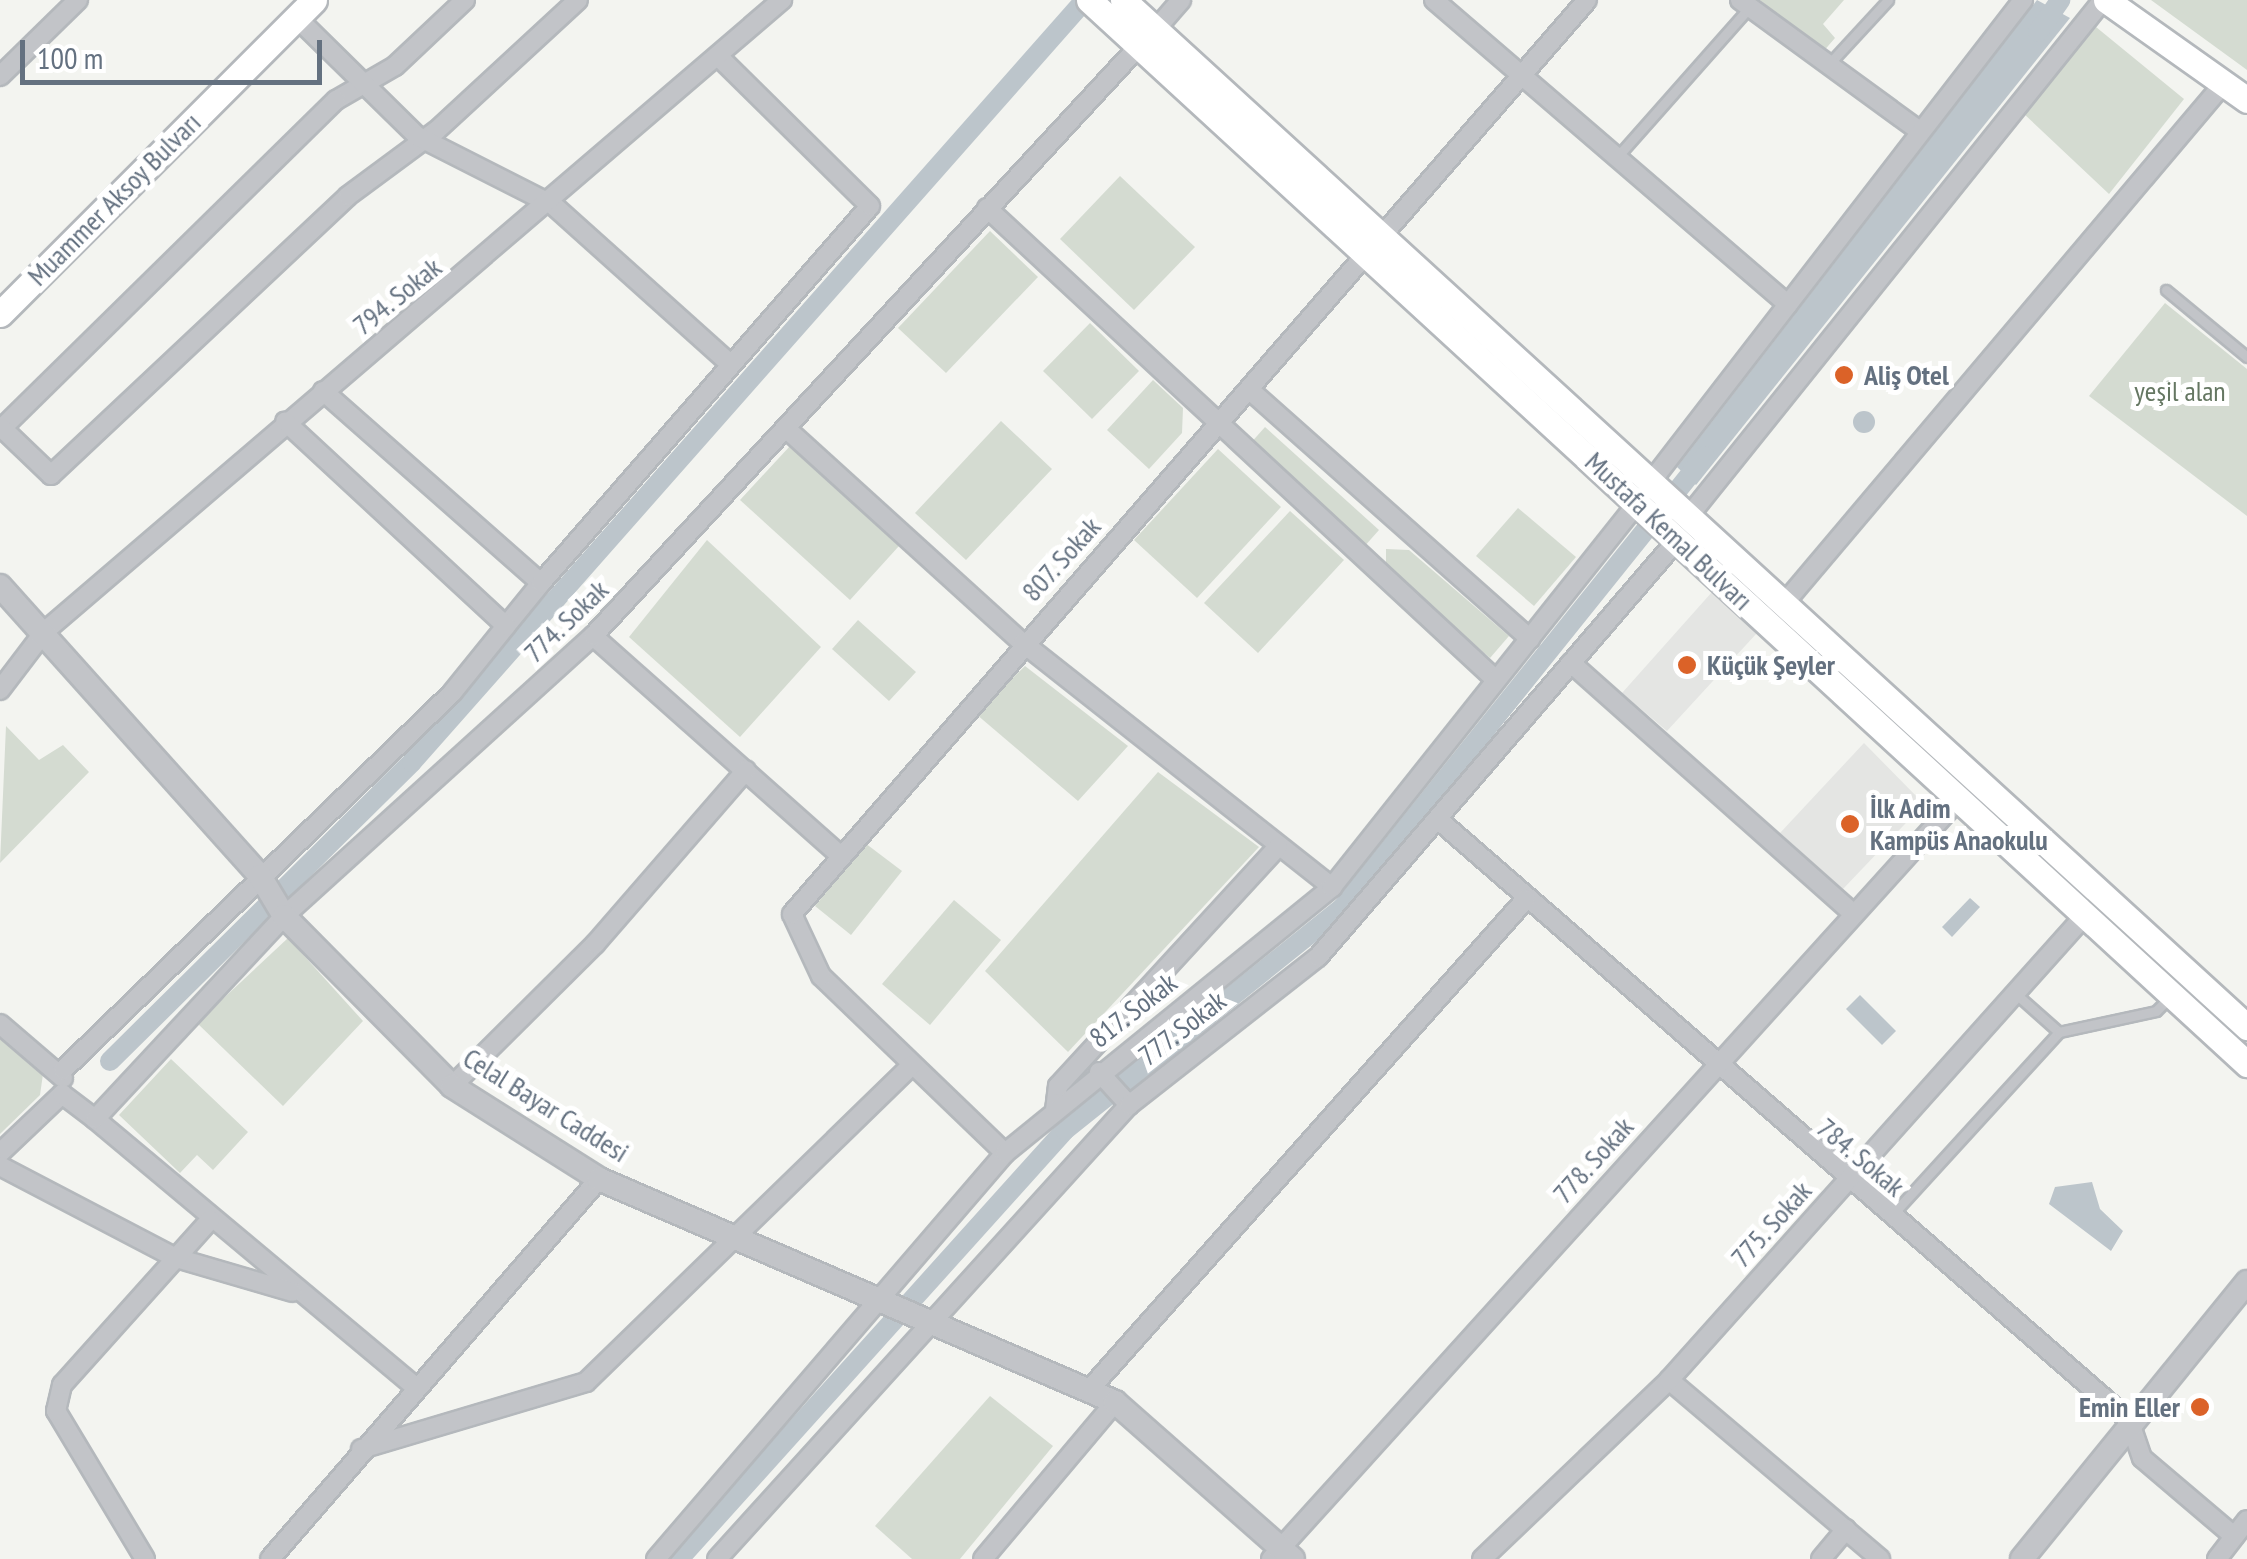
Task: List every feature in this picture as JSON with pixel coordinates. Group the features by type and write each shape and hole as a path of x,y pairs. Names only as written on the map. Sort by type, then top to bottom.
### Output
{"main road":[{"name":"Mustafa Kemal Bulvarı","path":"1123,0 1147,38 1363,255 1638,501 2247,1064"},
{"path":"2104,0 2247,100"},
{"name":"Mustafa Kemal Bulvarı","path":"1091,2 1147,38 1380,234 1692,512 2247,1027"},
{"name":"Muammer Aksoy Bulvarı","path":"0,314 305,9"}],"street":[{"path":"0,76 78,0"},
{"path":"465,0 369,86 336,100 1,427 51,475 417,136 436,131 578,0"},
{"name":"794. Sokak","path":"0,690 44,632 285,422 553,204 782,0"},
{"name":"774. Sokak","path":"96,1119 284,916 593,636 791,433 987,208 1181,0"},
{"path":"1434,0 1516,76 1788,306"},
{"name":"807. Sokak","path":"1005,1153 821,976 792,914 838,852 1219,423 1252,392 1380,234 1516,76 1588,0"},
{"path":"1654,478 1788,306 1917,129 2023,0"},
{"path":"1692,512 2104,0"},
{"path":"1744,4 1917,129"},
{"path":"305,9 417,136 553,204 729,363"},
{"path":"0,1153 62,1094 63,1070 452,693 729,363 870,206 720,58"},
{"path":"1787,600 2224,84"},
{"path":"987,208 1496,680"},
{"path":"323,392 541,583"},
{"path":"1252,392 1530,638"},
{"path":"285,422 506,626"},
{"path":"791,433 1023,643 1332,887"},
{"name":"817. Sokak","path":"656,1559 885,1298 1005,1153 1099,1072 1332,887 1638,501"},
{"name":"777. Sokak","path":"718,1559 937,1324 1129,1105 1318,957 1441,822 1678,539"},
{"name":"Celal Bayar Caddesi","path":"0,586 260,876 284,916 452,1086 600,1180 885,1298 1114,1402 1282,1555"},
{"path":"593,636 838,852"},
{"path":"1572,663 1853,913"},
{"path":"452,1086 595,944 746,770"},
{"name":"778. Sokak","path":"1282,1555 1712,1067 1958,800"},
{"name":"784. Sokak","path":"1441,822 1712,1067 2129,1420 2142,1458 2234,1536"},
{"path":"1055,1110 1058,1086 1278,847"},
{"path":"1089,1390 1526,900"},
{"name":"775. Sokak","path":"1482,1559 1670,1380 2087,913"},
{"path":"0,1024 63,1070"},
{"path":"360,1449 586,1382 743,1238 912,1065"},
{"path":"1099,1072 1129,1105"},
{"path":"62,1094 412,1385"},
{"path":"0,1166 176,1258 302,1295"},
{"path":"270,1559 412,1385 600,1180"},
{"path":"145,1559 56,1410 62,1385 210,1220"},
{"path":"2022,1559 2129,1420 2247,1282"},
{"path":"1670,1380 1880,1559"},
{"path":"1010,1559 989,1552 1114,1402"},
{"path":"2217,1559 2247,1520"},
{"path":"1821,1559 1846,1529"}],"lane":[{"path":"1829,64 1888,0"},
{"path":"1615,159 1744,4"},
{"path":"2166,290 2247,357"},
{"path":"2015,993 2059,1032"},
{"path":"1890,1217 2059,1032 2156,1011 2173,994"}],"shaded area":[{"path":"2037,0 2070,18 1696,485 1677,467"},
{"path":"1864,411 1872,414 1872,430 1864,433 1856,430 1853,422 1856,414"},
{"name":"Küçük Şeyler","path":"1712,592 1757,633 1667,731 1622,693"},
{"name":"İlk Adim Kampüs Anaokulu","path":"1864,743 1924,804 1843,889 1780,833"},
{"path":"1970,898 1980,907 1952,937 1942,927"},
{"path":"1860,995 1896,1031 1882,1045 1846,1009"},
{"path":"2092,1182 2100,1209 2123,1231 2111,1251 2049,1204 2055,1187"}],"green space":[{"path":"1760,0 1844,0 1823,24 1835,38 1822,53"},
{"path":"2151,0 2247,0 2247,70 2243,67"},
{"path":"2096,27 2184,99 2109,194 2023,113"},
{"path":"1120,176 1195,247 1134,310 1060,239"},
{"path":"990,231 1038,277 946,373 898,328"},
{"name":"yeşil alan","path":"2165,303 2247,369 2247,516 2089,396"},
{"path":"1090,323 1139,371 1092,419 1043,371"},
{"path":"1153,380 1183,408 1182,433 1149,469 1107,430"},
{"path":"1001,421 1052,469 966,560 915,513"},
{"path":"1265,427 1379,530 1363,548 1249,445"},
{"path":"790,446 899,546 850,600 740,500"},
{"path":"1218,449 1281,507 1197,598 1134,540"},
{"path":"1518,508 1576,557 1534,606 1476,556"},
{"path":"1290,511 1344,560 1258,653 1204,603"},
{"path":"707,540 821,647 740,737 629,637"},
{"path":"1386,549 1409,550 1509,636 1490,658 1386,568"},
{"path":"858,620 916,672 889,701 832,649"},
{"path":"1025,666 1128,746 1078,801 976,714"},
{"path":"6,726 39,760 63,745 89,772 0,863"},
{"path":"1158,772 1259,847 1068,1052 985,971"},
{"path":"865,843 902,871 851,935 815,906"},
{"path":"954,900 1001,940 930,1025 882,984"},
{"path":"288,938 363,1021 283,1106 197,1023"},
{"path":"0,1038 44,1067 40,1095 0,1134"},
{"path":"171,1059 248,1132 213,1170 197,1155 180,1173 119,1115"},
{"path":"990,1396 1053,1446 960,1559 912,1559 875,1526"}],"waterway":[{"path":"110,1061 412,762 1085,0"},
{"path":"2038,32 2060,0"},
{"path":"679,1559 1065,1130 1343,907 1705,456"}],"place":[{"name":"Aliş Otel","path":"1844,375"},
{"name":"Küçük Şeyler","path":"1687,665"},
{"name":"İlk Adim Kampüs Anaokulu","path":"1850,824"},
{"name":"Emin Eller","path":"2200,1407"}]}
